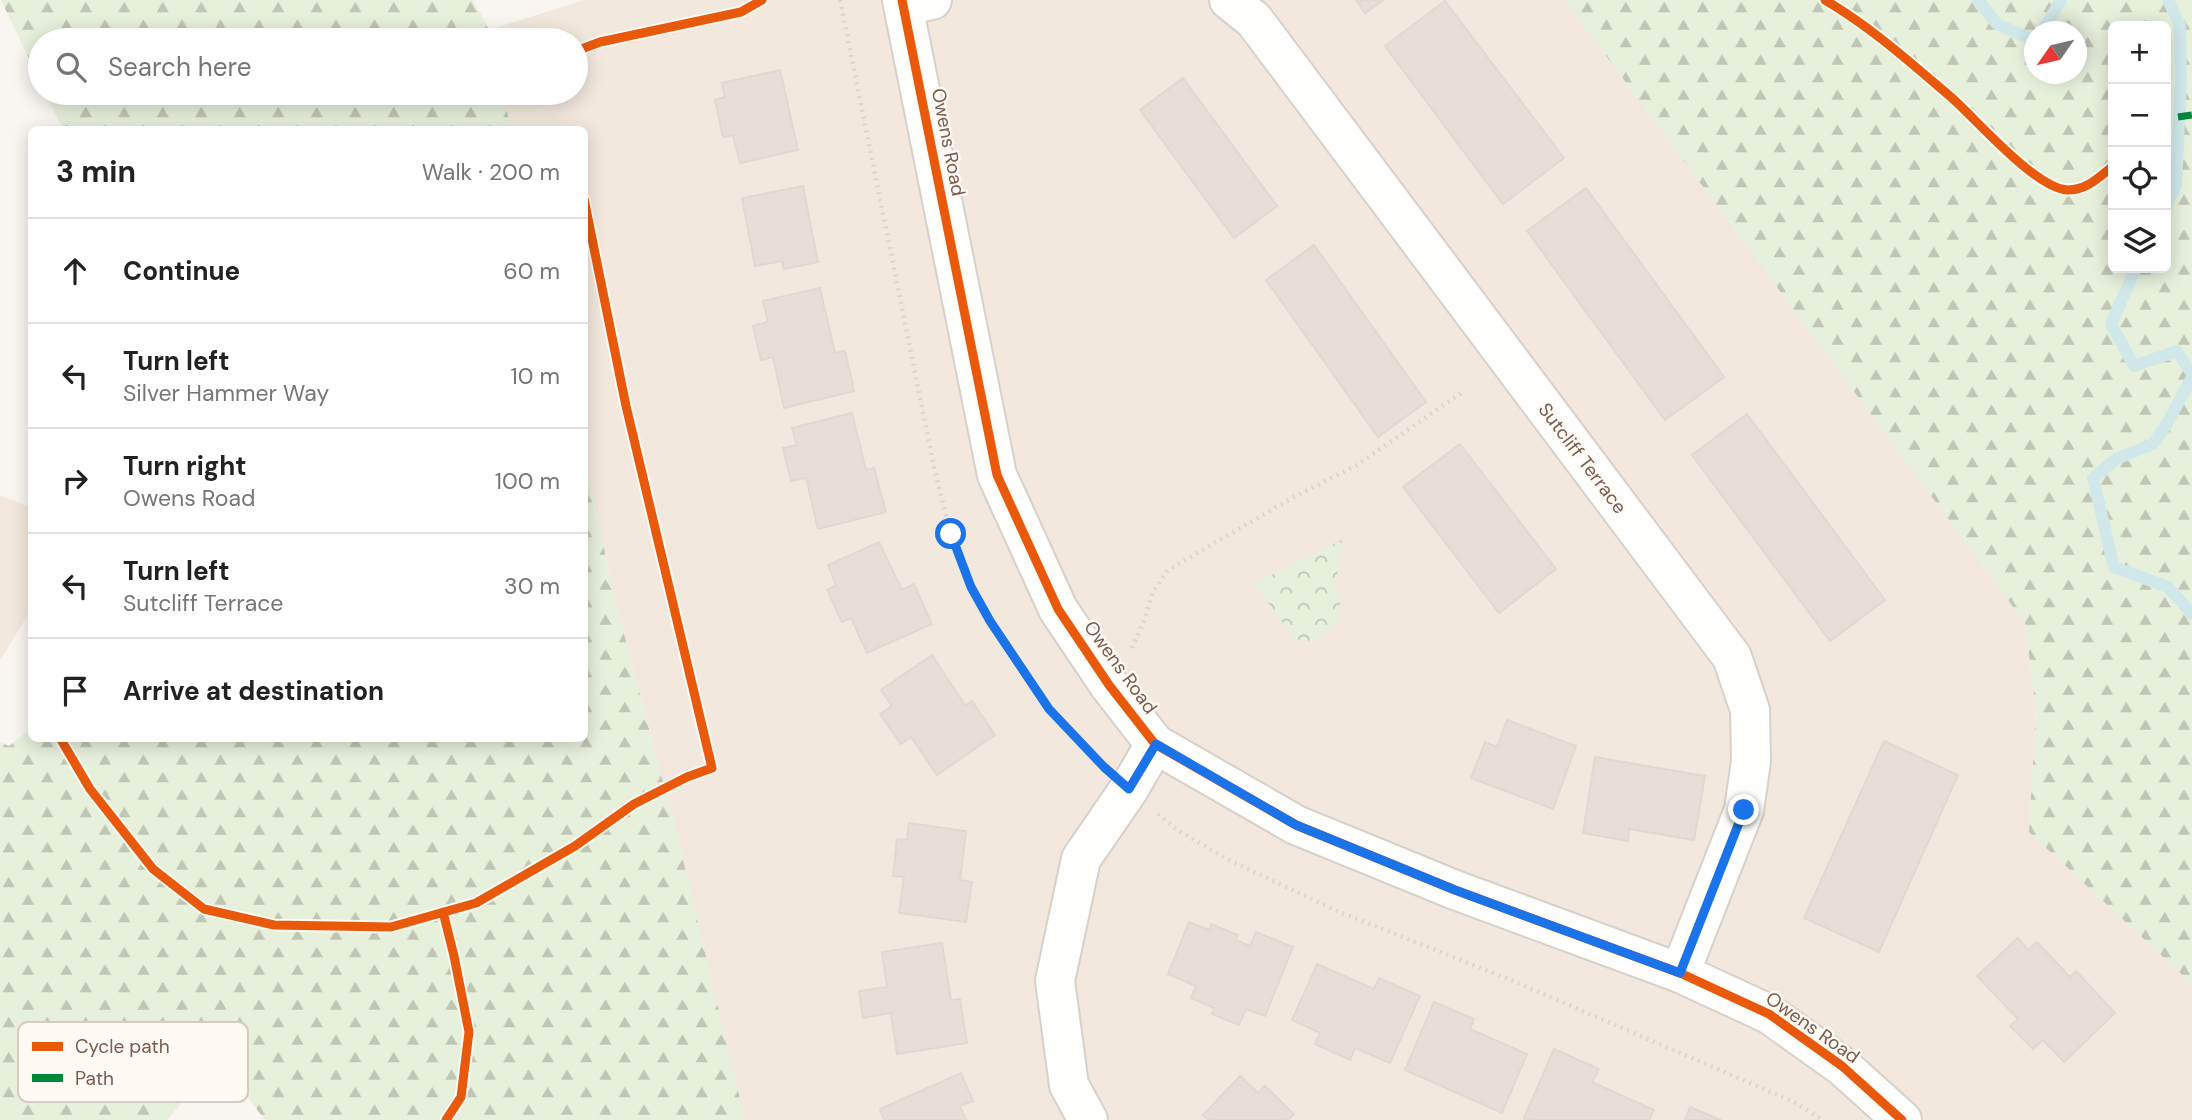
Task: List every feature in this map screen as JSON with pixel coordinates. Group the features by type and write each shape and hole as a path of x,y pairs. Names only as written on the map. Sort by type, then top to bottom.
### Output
{"street":[{"name":"Sutcliff Terrace","path":"1229,0 1254,20 1732,657 1749,710 1751,761 1744,810 1680,973"},
{"name":"Owens Road","path":"913,2 997,475 1058,609 1109,685 1156,744 1296,825 1455,890 1680,973 1769,1014 1842,1066 1902,1120"},
{"path":"1088,1120 1069,1085 1055,981 1081,859 1156,744"}],"path":[{"path":"840,0 935,472 951,534 971,587 990,621 1049,709 1104,767 1175,829 1225,858 1337,911 1507,978 1794,1102 1823,1120"},
{"path":"1109,685 1132,648 1153,592 1168,570 1292,498 1357,465 1461,393"}],"shaded area":[{"path":"584,0 1565,0 2025,623 2036,709 2029,832 2192,984 2192,1120 744,1120 680,847 616,603 588,476 588,126 510,126 506,105 588,105 588,28 495,28"},
{"path":"0,495 28,506 28,615 0,660"}],"green space":[{"path":"1,0 473,0 488,28 28,28 28,57"},
{"path":"1565,0 2192,0 2192,984 2029,832 2036,709 2025,623"},
{"path":"51,105 506,105 510,126 62,126"},
{"path":"588,476 616,603 680,847 745,1120 265,1120 248,1098 248,1022 18,1022 18,1102 183,1102 167,1120 0,1120 0,742 9,746 28,730 28,742 588,742"},
{"path":"1342,540 1335,590 1341,596 1337,622 1312,642 1295,639 1254,584"}],"building":[{"path":"1356,0 1383,0 1365,13"},
{"path":"1445,1 1564,158 1503,204 1385,46"},
{"path":"780,70 798,150 740,163 733,135 723,137 715,100 725,97 722,83"},
{"path":"1183,78 1277,206 1234,238 1140,110"},
{"path":"803,186 818,262 784,269 782,261 755,266 742,198"},
{"path":"1586,188 1724,377 1665,420 1527,231"},
{"path":"1314,245 1426,402 1378,437 1266,280"},
{"path":"820,288 835,353 845,351 854,391 784,408 773,357 761,360 753,326 768,322 763,301"},
{"path":"852,413 866,470 874,468 886,512 818,529 806,478 791,481 783,448 797,445 792,428"},
{"path":"1747,414 1885,600 1830,641 1692,455"},
{"path":"1460,444 1556,569 1499,613 1403,487"},
{"path":"879,542 902,590 914,584 932,624 867,653 851,618 842,622 827,590 836,585 828,565"},
{"path":"932,655 965,705 972,701 995,735 937,775 911,737 901,744 880,714 892,706 881,690"},
{"path":"1507,720 1576,746 1553,809 1471,778 1485,742 1497,747"},
{"path":"1884,741 1958,775 1879,952 1804,918"},
{"path":"1595,757 1705,776 1694,840 1629,829 1628,841 1583,833"},
{"path":"909,823 966,831 960,880 972,882 966,922 899,913 904,877 893,876 897,839 907,840"},
{"path":"1189,922 1209,930 1211,924 1238,935 1236,940 1250,946 1256,932 1293,947 1265,1016 1246,1009 1239,1025 1212,1014 1214,1008 1191,998 1196,986 1168,974"},
{"path":"2018,938 2028,950 2037,942 2070,977 2076,971 2115,1013 2064,1062 2043,1040 2033,1049 2010,1026 2018,1019 1977,976"},
{"path":"942,943 951,1000 960,999 967,1043 897,1054 891,1013 863,1018 859,991 887,987 882,952"},
{"path":"1317,964 1374,989 1379,978 1420,996 1390,1063 1355,1048 1350,1060 1315,1044 1320,1033 1292,1020"},
{"path":"1434,1002 1474,1019 1470,1029 1527,1054 1502,1113 1405,1070"},
{"path":"1554,1049 1599,1069 1592,1082 1654,1110 1649,1120 1524,1118"},
{"path":"961,1073 973,1101 960,1106 966,1120 884,1120 880,1109"},
{"path":"1240,1076 1258,1093 1265,1086 1294,1114 1288,1120 1208,1120 1203,1115"},
{"path":"1690,1107 1721,1120 1685,1120"}],"waterway":[{"path":"1978,0 1997,24 2024,36"},
{"path":"2049,21 2061,0"},
{"path":"2168,0 2180,25 2181,80 2176,186 2171,196"},
{"path":"2134,273 2111,324 2134,366 2177,351 2192,374"},
{"path":"2192,377 2153,444 2116,459 2093,478 2114,567 2168,587 2192,614"}],"marked path":[{"path":"2178,117 2192,115"}],"cycle path":[{"path":"588,46 741,12 762,0"},
{"path":"902,0 997,475 1058,609 1109,685 1155,744 1296,825 1455,890 1680,973 1769,1014 1842,1066 1902,1120"},
{"path":"1825,0 1906,59 1952,98 2007,152 2040,178 2055,187 2068,190 2081,188 2108,170"},
{"path":"62,742 90,789 153,869 204,909 274,925 391,927 476,903 575,846 634,804 687,777 712,768 626,406 588,219"},
{"path":"443,912 469,1032 461,1097 446,1120"}],"route":[{"path":"951,534 971,587 990,621 1049,709 1104,767 1129,789 1156,744 1296,825 1455,890 1680,973 1744,810"}]}
